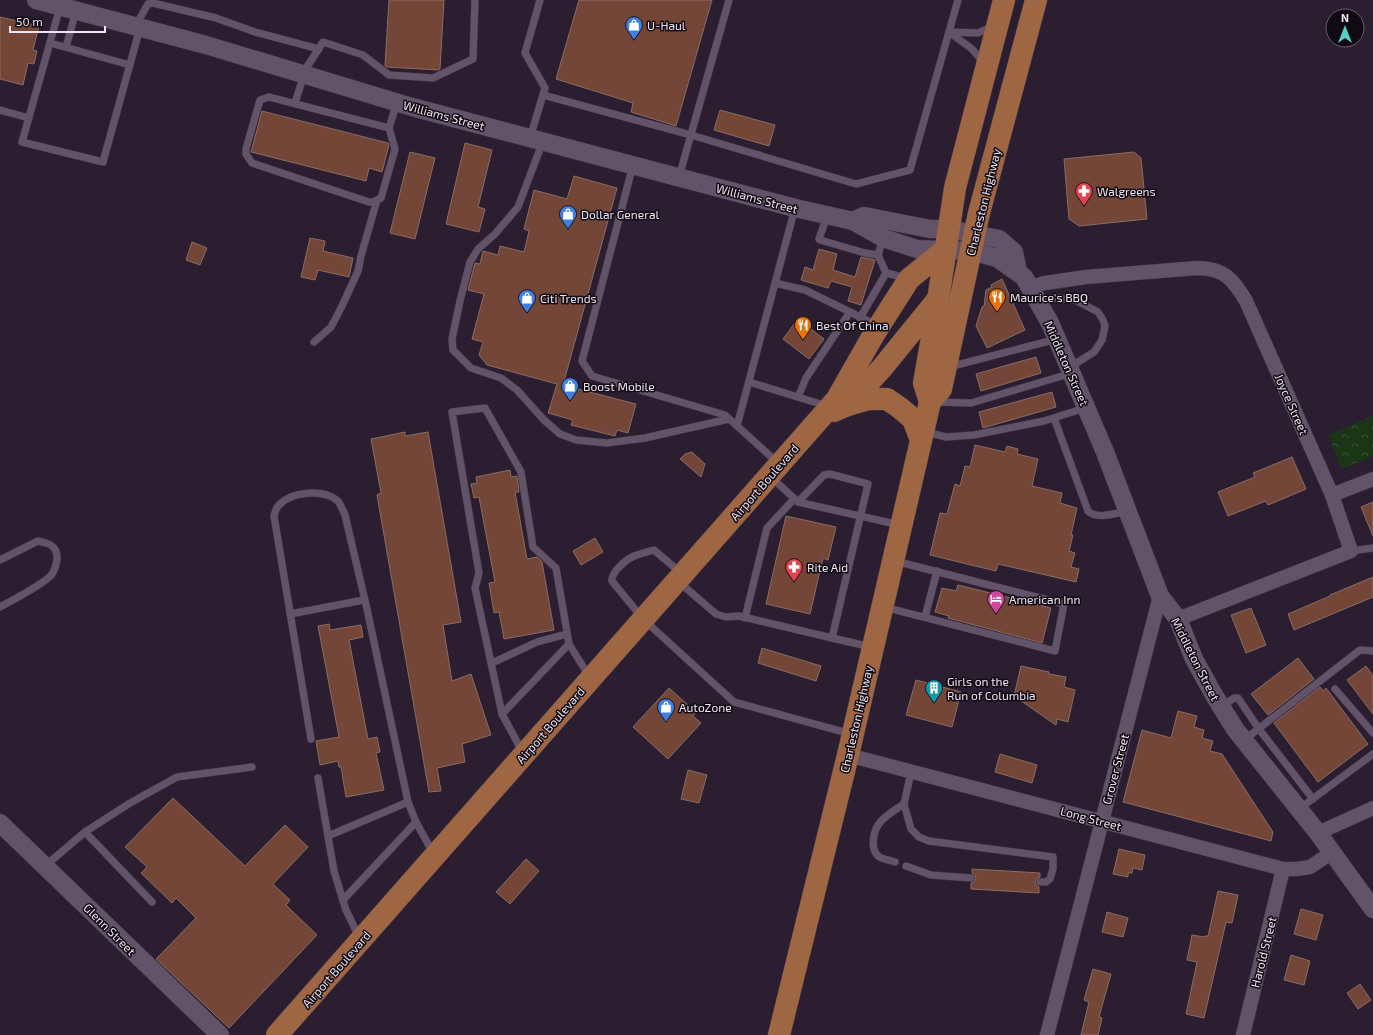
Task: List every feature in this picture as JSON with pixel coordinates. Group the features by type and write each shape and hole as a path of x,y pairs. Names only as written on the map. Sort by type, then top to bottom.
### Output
{"main road":[{"name":"Charleston Highway","path":"930,402 924,383 938,299 939,239 955,188 1004,0"},
{"name":"Charleston Highway","path":"779,1035 848,755 930,402 941,388 972,243 1036,0"},
{"name":"Airport Boulevard","path":"833,409 837,399 874,334 909,279 939,239"},
{"name":"Airport Boulevard","path":"278,1035 774,470 833,409 882,368 938,299 972,243"},
{"path":"833,409 869,399 887,400 900,408 913,419 922,436"}],"street":[{"name":"Williams Street","path":"36,0 206,45 397,102 537,140 795,208 854,221 883,238 917,249 939,239"},
{"name":"Williams Street","path":"854,221 864,216 939,239"},
{"name":"Middleton Street","path":"939,239 972,243 999,239 1014,252 1018,272 1024,277 1057,339 1087,407 1160,596 1178,619 1194,658 1221,707 1244,740 1306,804 1318,834 1373,909"},
{"name":"Joyce Street","path":"1033,294 1045,283 1086,277 1197,268 1211,268 1231,278 1246,301 1332,495 1351,551"},
{"path":"1332,495 1373,479"},
{"path":"1178,619 1351,551"},
{"name":"Grover Street","path":"1047,1035 1160,596"},
{"name":"Long Street","path":"848,755 1283,869 1310,867 1331,853"},
{"path":"1318,834 1373,808"},
{"name":"Glenn Street","path":"0,823 220,1035"},
{"name":"Harold Street","path":"1243,1035 1283,869"}],"lane":[{"path":"295,103 303,75 323,42 362,55 389,75 433,78 473,59 475,0"},
{"path":"540,0 525,53 545,88 537,140 518,207 494,234 478,249 470,262 452,339 453,350 472,368 501,378 517,390 544,420 560,434 576,440 606,443 645,438 729,419"},
{"path":"679,177 729,0"},
{"path":"543,95 691,135 856,184 910,170 958,0"},
{"path":"68,9 50,43 22,142 103,162 130,65 138,28 148,4 153,3 216,18 255,32 319,49"},
{"path":"66,47 68,9"},
{"path":"949,32 978,33 998,23"},
{"path":"949,32 972,48 986,67"},
{"path":"50,43 130,65"},
{"path":"378,200 369,202 252,163 246,154 246,149 260,100 269,96 389,128"},
{"path":"314,342 331,327 358,271 361,256 378,200 381,198 395,149 389,128 397,102"},
{"path":"0,110 29,118"},
{"path":"633,165 582,362 592,376 725,415 737,426 774,470 796,501 902,525"},
{"path":"737,426 795,208"},
{"path":"828,215 819,239 820,240 865,253 878,255"},
{"path":"883,238 878,255 886,273"},
{"path":"886,273 909,279"},
{"path":"860,318 886,273"},
{"path":"775,283 805,290 868,321 874,334"},
{"path":"930,402 971,403 1071,370 1094,352 1102,340 1105,326 1098,312 1076,300 1033,294"},
{"path":"798,397 806,378 850,312"},
{"path":"945,368 1057,339"},
{"path":"749,382 833,409"},
{"path":"922,436 946,437 974,435 1054,418 1087,407"},
{"path":"524,755 502,714 475,588 478,573 452,412 484,408 521,472 533,547 556,568 569,644 590,679"},
{"path":"1054,418 1088,511 1091,514 1098,515 1128,510"},
{"path":"745,618 767,528 824,475 830,474 868,484 832,638"},
{"path":"311,739 274,516 278,506 292,496 321,494 331,496 339,503 345,515 408,802 416,822 434,856"},
{"path":"0,560 38,541 50,543 57,553 57,562 52,575 35,588 0,607"},
{"path":"1351,551 1373,548"},
{"path":"852,734 734,702 643,619 612,581 611,577 613,573 631,557 654,550 716,614 726,617 739,616 873,647"},
{"path":"882,606 1055,651 1064,604 893,560"},
{"path":"925,617 937,572"},
{"path":"290,614 364,600"},
{"path":"492,663 537,642 567,634"},
{"path":"502,714 569,644"},
{"path":"1244,740 1360,650 1373,651"},
{"path":"1335,689 1373,732"},
{"path":"1221,707 1234,698 1238,698 1306,804 1373,754"},
{"path":"45,866 85,832 178,777 252,767"},
{"path":"911,772 904,804 910,829 919,837 929,841 1053,857 1053,869 1050,879 1046,882 1040,882"},
{"path":"318,778 334,871 346,910 361,941"},
{"path":"328,836 408,802"},
{"path":"895,862 878,856 873,848 873,841 880,822 891,812 904,804"},
{"path":"343,900 416,822"},
{"path":"85,832 152,902"},
{"path":"906,866 932,875 971,878"}],"green space":[{"path":"1373,416 1373,456 1342,469 1328,435"}],"building":[{"path":"389,0 444,0 440,69 385,66"},
{"name":"U-Haul","path":"579,0 712,0 676,126 631,112 633,103 556,79"},
{"path":"0,17 39,26 33,50 37,51 34,64 28,63 23,85 0,79"},
{"path":"720,110 775,125 769,146 714,130"},
{"path":"262,111 388,143 389,145 382,172 369,168 366,181 251,152"},
{"path":"465,143 492,150 478,207 485,209 479,232 446,224"},
{"path":"410,152 435,158 415,239 390,233"},
{"name":"Walgreens","path":"1134,152 1141,158 1147,219 1079,226 1069,219 1064,159"},
{"path":"574,176 617,188 563,385 636,404 628,433 617,430 615,436 571,425 573,420 548,413 557,384 487,365 479,355 483,342 472,339 484,294 468,290 475,263 480,264 483,251 498,255 500,246 524,252 529,231 524,229 534,190 567,199"},
{"path":"310,238 325,241 323,251 353,258 349,277 318,270 315,280 301,277"},
{"path":"192,242 207,248 200,265 186,260"},
{"path":"819,249 837,254 833,270 855,277 861,257 875,260 861,305 848,301 852,287 831,281 828,288 801,280 805,267 813,270"},
{"path":"1002,279 1025,330 987,348 976,326 982,307 984,306 986,290 992,287 991,285"},
{"path":"798,319 824,339 809,359 783,339"},
{"path":"1036,357 1041,373 981,391 976,374"},
{"path":"1052,392 1056,407 983,428 979,412"},
{"path":"405,432 405,436 428,432 461,622 443,625 452,681 471,674 491,735 462,744 465,762 437,768 441,791 429,792 377,495 381,493 371,439"},
{"path":"975,445 1005,452 1007,446 1018,449 1017,454 1038,459 1032,486 1062,493 1060,503 1077,508 1069,551 1075,553 1071,567 1079,569 1076,582 998,564 996,571 930,555 940,513 947,514 955,484 960,486 965,466 970,467"},
{"path":"692,452 705,464 701,477 680,459 685,454"},
{"path":"1292,457 1306,489 1268,505 1266,501 1228,516 1218,492 1255,477 1253,473"},
{"path":"510,470 511,477 517,476 519,492 515,492 527,559 537,557 542,562 554,630 504,639 499,612 494,613 489,583 495,582 479,497 474,498 471,484 477,483 476,477"},
{"path":"1373,502 1373,536 1361,507"},
{"name":"Rite Aid","path":"786,516 836,527 828,560 823,558 810,614 766,604"},
{"path":"595,538 603,552 581,565 573,551"},
{"path":"1373,577 1373,597 1294,630 1288,614"},
{"name":"American Inn","path":"958,585 1051,608 1042,643 948,618 949,616 935,612 942,588 956,591"},
{"path":"1251,608 1266,645 1246,653 1231,615"},
{"path":"329,624 330,630 361,625 363,637 349,640 368,739 377,737 380,752 376,753 384,790 346,797 341,767 339,767 338,761 320,765 316,741 339,737 318,626"},
{"path":"762,648 821,666 816,681 758,663"},
{"path":"1298,658 1314,679 1268,715 1251,694"},
{"path":"1021,666 1066,677 1064,687 1075,690 1068,722 1057,719 1056,725 1014,696"},
{"path":"1366,666 1373,676 1373,714 1347,680"},
{"name":"Girls on the Run of Columbia","path":"916,680 961,692 952,727 906,715"},
{"path":"1320,687 1323,691 1326,688 1368,744 1318,782 1274,723"},
{"path":"669,688 696,712 693,716 701,723 668,759 633,727"},
{"path":"1178,711 1197,716 1194,727 1204,730 1202,738 1213,741 1210,751 1222,754 1273,832 1271,841 1123,802 1142,730 1171,738"},
{"path":"1000,754 1037,765 1032,783 995,772"},
{"path":"688,770 707,775 699,803 681,799"},
{"path":"173,798 245,866 285,825 308,847 273,884 290,900 286,905 317,935 229,1028 156,959 196,918 176,898 172,903 141,873 147,867 125,847"},
{"path":"1119,849 1145,855 1142,870 1133,868 1132,873 1128,873 1128,877 1113,874"},
{"path":"526,859 539,871 510,904 496,892"},
{"path":"972,869 1040,873 1040,877 1037,878 1035,882 1039,887 1039,893 971,889 971,883 975,881 976,878 972,873"},
{"path":"1218,891 1238,895 1232,923 1226,922 1204,1018 1186,1014 1197,962 1187,960 1192,935 1204,937 1208,936"},
{"path":"1301,909 1323,915 1316,940 1294,934"},
{"path":"1107,912 1128,918 1123,937 1102,932"},
{"path":"1291,955 1310,961 1304,985 1284,980"},
{"path":"1093,969 1111,974 1099,1017 1102,1018 1098,1035 1081,1035 1089,1002 1084,1000"},
{"path":"1360,984 1371,1000 1358,1009 1347,993"}],"place":[{"name":"U-Haul","path":"634,40"},
{"name":"Walgreens","path":"1084,206"},
{"name":"Dollar General","path":"568,229"},
{"name":"Maurice's BBQ","path":"997,312"},
{"name":"Citi Trends","path":"527,313"},
{"name":"Best Of China","path":"803,340"},
{"name":"Boost Mobile","path":"570,401"},
{"name":"Rite Aid","path":"794,582"},
{"name":"American Inn","path":"996,614"},
{"name":"Girls on the Run of Columbia","path":"934,703"},
{"name":"AutoZone","path":"666,722"}]}
